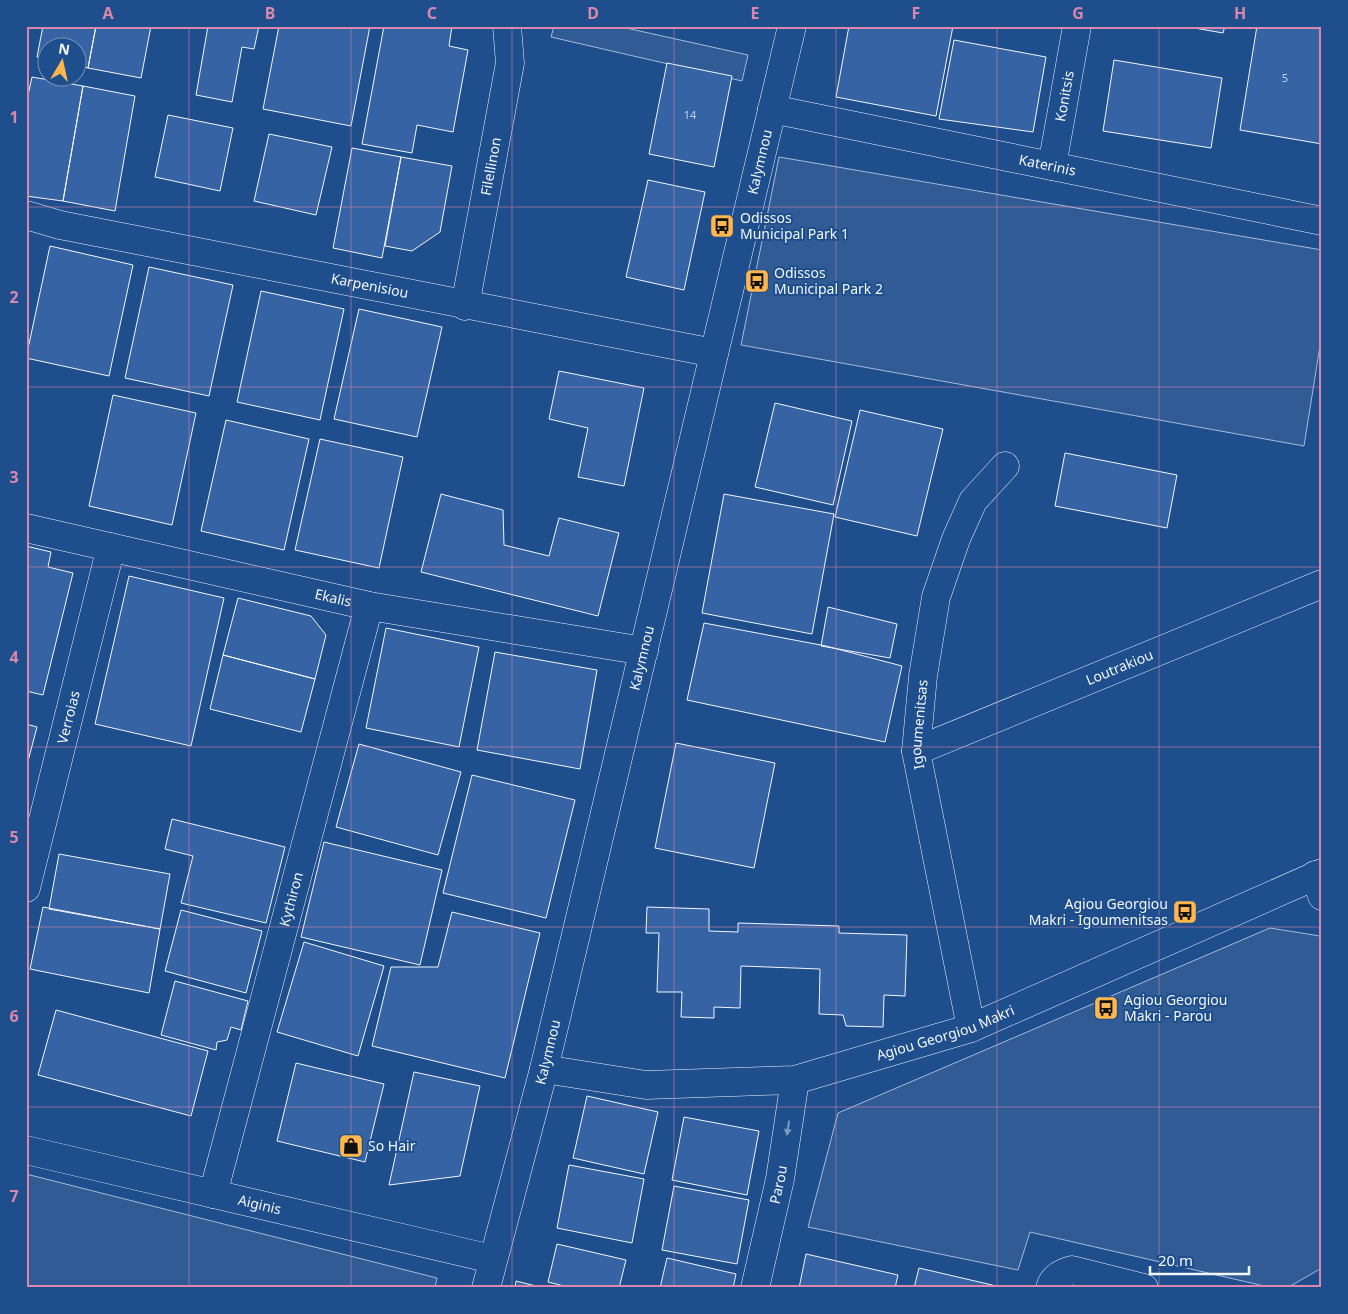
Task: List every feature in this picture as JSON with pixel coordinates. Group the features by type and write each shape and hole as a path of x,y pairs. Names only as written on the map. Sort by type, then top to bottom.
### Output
{"street":[{"name":"Filellinon","path":"465,306 510,63 507,26"},
{"name":"Kalymnou","path":"486,1288 492,1259 544,1069 792,26"},
{"name":"Konitsis","path":"1052,166 1077,26"},
{"name":"Katerinis","path":"772,109 1322,221"},
{"name":"Karpenisiou","path":"26,215 60,225 465,306 714,353"},
{"name":"Igoumenitsas","path":"971,1028 916,751 923,676 936,597 956,539 973,500 1005,466"},
{"name":"Ekalis","path":"26,528 369,606 644,651"},
{"name":"Verroias","path":"26,888 111,547"},
{"name":"Loutrakiou","path":"916,751 1322,584"},
{"name":"Kythiron","path":"213,1194 369,606"},
{"name":"Agiou Georgiou Makri","path":"544,1069 646,1085 795,1080 971,1028 1320,882"},
{"name":"Parou","path":"755,1288 780,1179 795,1080"},
{"name":"Aiginis","path":"26,1150 492,1259"},
{"path":"1050,1288 1052,1282 1061,1273 1072,1270 1144,1288"}],"shaded area":[{"path":"554,26 617,26 748,55 742,81 551,37"},
{"path":"779,157 1322,250 1322,333 1304,446 741,345"},
{"path":"1270,928 1320,936 1322,943 1322,1258 1320,1269 1287,1288 1273,1288 1030,1232 1018,1270 808,1227 838,1113"},
{"path":"26,1174 437,1278 435,1288 26,1288"}],"building":[{"path":"43,26 96,26 88,68 88,38 41,38"},
{"path":"96,26 151,26 141,78 88,68"},
{"path":"208,26 259,26 254,49 242,47 232,102 196,95"},
{"path":"279,26 370,26 351,126 263,109"},
{"path":"384,26 452,26 449,46 468,50 453,132 417,125 412,153 362,144"},
{"path":"849,26 953,26 936,116 836,97"},
{"path":"1183,26 1225,26 1223,33"},
{"path":"1257,26 1322,26 1322,144 1240,130"},
{"path":"954,40 1046,57 1033,132 939,119"},
{"path":"1114,60 1222,78 1211,148 1103,131"},
{"path":"667,63 732,76 714,167 649,154"},
{"path":"32,77 38,78 38,88 83,88 63,201 26,196 26,104"},
{"path":"88,87 135,96 115,211 63,201 83,88"},
{"path":"168,115 233,128 220,191 155,177"},
{"path":"269,134 332,147 316,215 254,201"},
{"path":"352,148 401,157 382,258 333,248"},
{"path":"401,157 452,166 440,232 412,251 385,246"},
{"path":"648,180 705,192 684,290 626,277"},
{"path":"50,246 133,265 109,376 26,358"},
{"path":"149,267 233,285 209,396 125,378"},
{"path":"261,291 344,309 320,420 237,402"},
{"path":"359,309 442,327 417,437 334,419"},
{"path":"559,371 644,388 624,486 578,477 588,428 549,419"},
{"path":"113,395 196,413 172,525 89,506"},
{"path":"775,403 852,421 833,505 755,487"},
{"path":"860,410 943,429 917,536 835,517"},
{"path":"226,420 309,439 284,550 201,531"},
{"path":"320,439 403,457 379,568 295,550"},
{"path":"1065,453 1177,475 1167,528 1055,506"},
{"path":"441,494 503,510 504,545 549,556 559,518 619,533 598,616 421,572"},
{"path":"724,494 834,514 812,634 702,613"},
{"path":"26,546 51,552 48,567 73,573 43,695 26,691"},
{"path":"129,576 224,598 191,746 95,724"},
{"path":"238,598 311,616 326,635 315,679 223,655"},
{"path":"828,607 897,624 890,658 821,646"},
{"path":"704,623 826,646 902,666 885,742 687,700"},
{"path":"386,628 479,647 459,747 366,728"},
{"path":"495,652 597,670 580,769 477,750"},
{"path":"223,655 315,679 301,732 210,709"},
{"path":"26,724 37,727 27,765 26,765"},
{"path":"676,743 775,763 754,868 655,848"},
{"path":"359,744 461,772 438,855 336,827"},
{"path":"472,775 575,800 546,918 443,893"},
{"path":"172,819 285,847 266,923 181,903 193,856 165,849"},
{"path":"324,842 442,870 420,965 301,937"},
{"path":"59,854 170,874 160,929 49,909"},
{"path":"43,907 160,929 149,993 30,969"},
{"path":"647,907 709,909 709,931 738,932 738,923 839,926 839,933 907,935 905,996 884,995 883,1027 846,1026 843,1015 819,1014 820,969 741,966 740,1008 714,1007 714,1018 681,1017 682,992 657,992 659,933 646,933"},
{"path":"181,910 262,931 246,993 165,971"},
{"path":"452,912 540,933 505,1078 372,1046 391,967 438,967"},
{"path":"304,942 384,966 358,1056 277,1032"},
{"path":"175,981 248,1001 241,1030 231,1027 227,1040 217,1042 216,1050 161,1035"},
{"path":"56,1010 208,1051 191,1116 38,1075"},
{"path":"296,1063 384,1084 365,1162 277,1141"},
{"path":"414,1072 480,1086 460,1176 389,1185"},
{"path":"587,1096 658,1112 644,1174 573,1158"},
{"path":"684,1117 759,1131 747,1195 672,1180"},
{"path":"569,1165 644,1179 632,1243 557,1228"},
{"path":"674,1186 749,1200 737,1264 662,1250"},
{"path":"557,1244 626,1260 619,1288 572,1288 548,1282"},
{"path":"806,1254 898,1275 895,1288 799,1288"},
{"path":"667,1258 736,1274 733,1288 660,1288"},
{"path":"919,1268 1005,1288 914,1288"},
{"path":"516,1281 544,1288 515,1288"}],"place":[{"name":"Odissos Municipal Park 1","path":"722,226"},
{"name":"Odissos Municipal Park 2","path":"757,281"},
{"name":"Agiou Georgiou Makri - Igoumenitsas","path":"1185,912"},
{"name":"Agiou Georgiou Makri - Parou","path":"1106,1008"},
{"name":"So Hair","path":"351,1146"}]}
